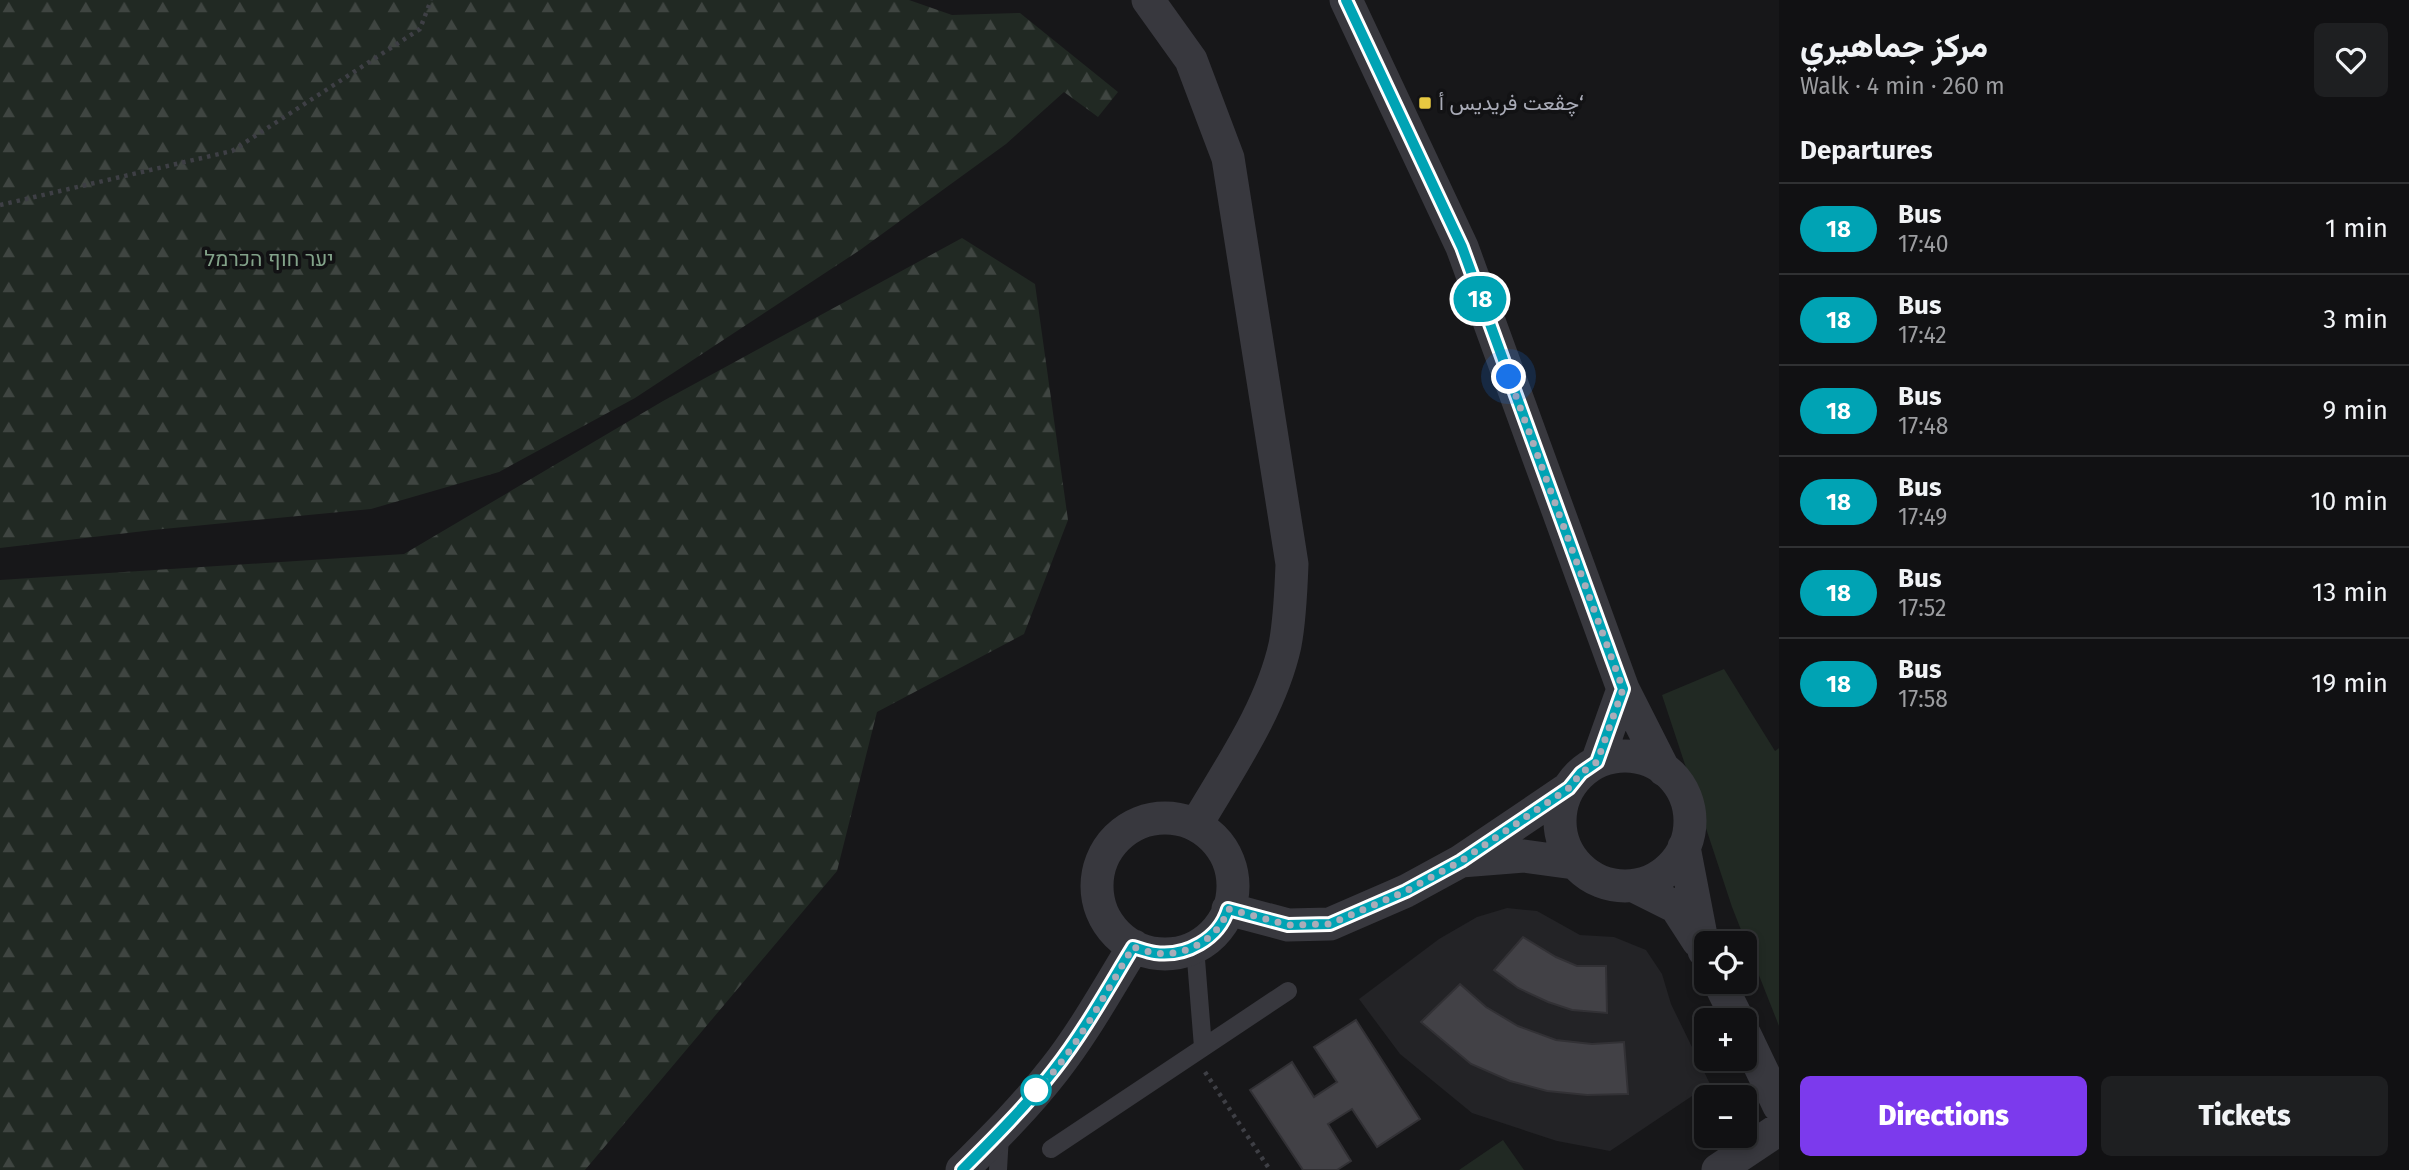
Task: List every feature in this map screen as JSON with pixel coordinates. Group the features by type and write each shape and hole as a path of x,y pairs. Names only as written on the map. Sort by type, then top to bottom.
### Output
{"street":[{"path":"1148,0 1191,60 1228,158 1292,564 1290,608 1284,647 1272,684 1252,730 1196,825"},
{"path":"1346,0 1462,247 1623,689 1664,770"},
{"path":"1597,762 1623,689"},
{"path":"1228,909 1288,925 1330,924 1406,891 1461,861 1569,788 1581,773 1597,762 1614,757 1649,761 1664,770 1679,786 1687,805 1689,826 1684,847 1673,866 1655,879 1634,886 1612,886 1591,877 1574,863 1564,846 1560,826 1562,806 1569,788"},
{"path":"1173,817 1196,825 1213,837 1226,855 1233,875 1232,897 1228,909 1226,917 1213,934 1195,947 1175,953 1154,953 1133,947 1114,932 1102,912 1097,889 1100,865 1110,844 1128,828 1150,819 1173,817"},
{"path":"1684,847 1701,931"},
{"path":"1461,861 1524,856 1574,863"},
{"path":"1634,886 1676,907 1694,936"},
{"path":"962,1170 1001,1132 1054,1070 1086,1026 1133,947"},
{"path":"1757,1060 1779,1106"},
{"path":"1718,1170 1779,1129"}],"lane":[{"path":"1195,947 1198,1051"},
{"path":"1051,1149 1288,991"},
{"path":"998,1170 1001,1132"}],"path":[{"path":"0,205 232,151 420,29 431,0"},
{"path":"1198,1051 1270,1170"}],"shaded area":[{"path":"1507,908 1537,911 1580,935 1614,937 1646,950 1662,974 1671,1004 1694,1051 1694,1071 1704,1071 1710,1084 1694,1085 1694,1095 1610,1151 1557,1141 1472,1113 1400,1054 1359,999 1439,939 1477,917"}],"green space":[{"name":"יער חוף הכרמל","path":"0,0 909,0 952,15 1020,13 1118,92 1098,117 1064,92 1006,144 860,250 635,398 499,472 371,509 0,548"},
{"path":"962,238 1035,284 1068,520 1024,634 877,712 837,871 585,1170 0,1170 0,580 404,554 663,401"},
{"path":"1724,669 1775,751 1779,748 1779,1026 1757,970 1757,931 1741,931 1662,695"},
{"path":"1503,1140 1524,1170 1459,1170"}],"building":[{"path":"1523,937 1577,966 1606,966 1607,1013 1572,1010 1548,1002 1518,988 1494,970"},
{"path":"1460,984 1486,1007 1518,1026 1556,1040 1592,1044 1624,1042 1628,1094 1587,1095 1547,1091 1510,1081 1471,1064 1421,1022"},
{"path":"1356,1020 1420,1119 1377,1147 1352,1109 1328,1124 1351,1161 1337,1170 1303,1170 1250,1090 1292,1062 1314,1097 1337,1082 1314,1047"}],"bus line":[{"name":"18","path":"962,1170 1001,1132 1054,1070 1086,1026 1133,947 1154,953 1175,953 1195,947 1213,934 1226,917 1228,909 1288,925 1330,924 1406,891 1461,861 1569,788 1581,773 1597,762 1623,689 1462,247 1346,0"}],"place":[{"name":"چڤعت فريديس أ‘","path":"1425,103"}],"route":[{"path":"1036,1090 1086,1026 1133,947 1154,953 1175,953 1195,947 1213,934 1226,917 1228,909 1288,925 1330,924 1406,891 1461,861 1569,788 1581,773 1597,762 1623,689 1509,377"}]}
